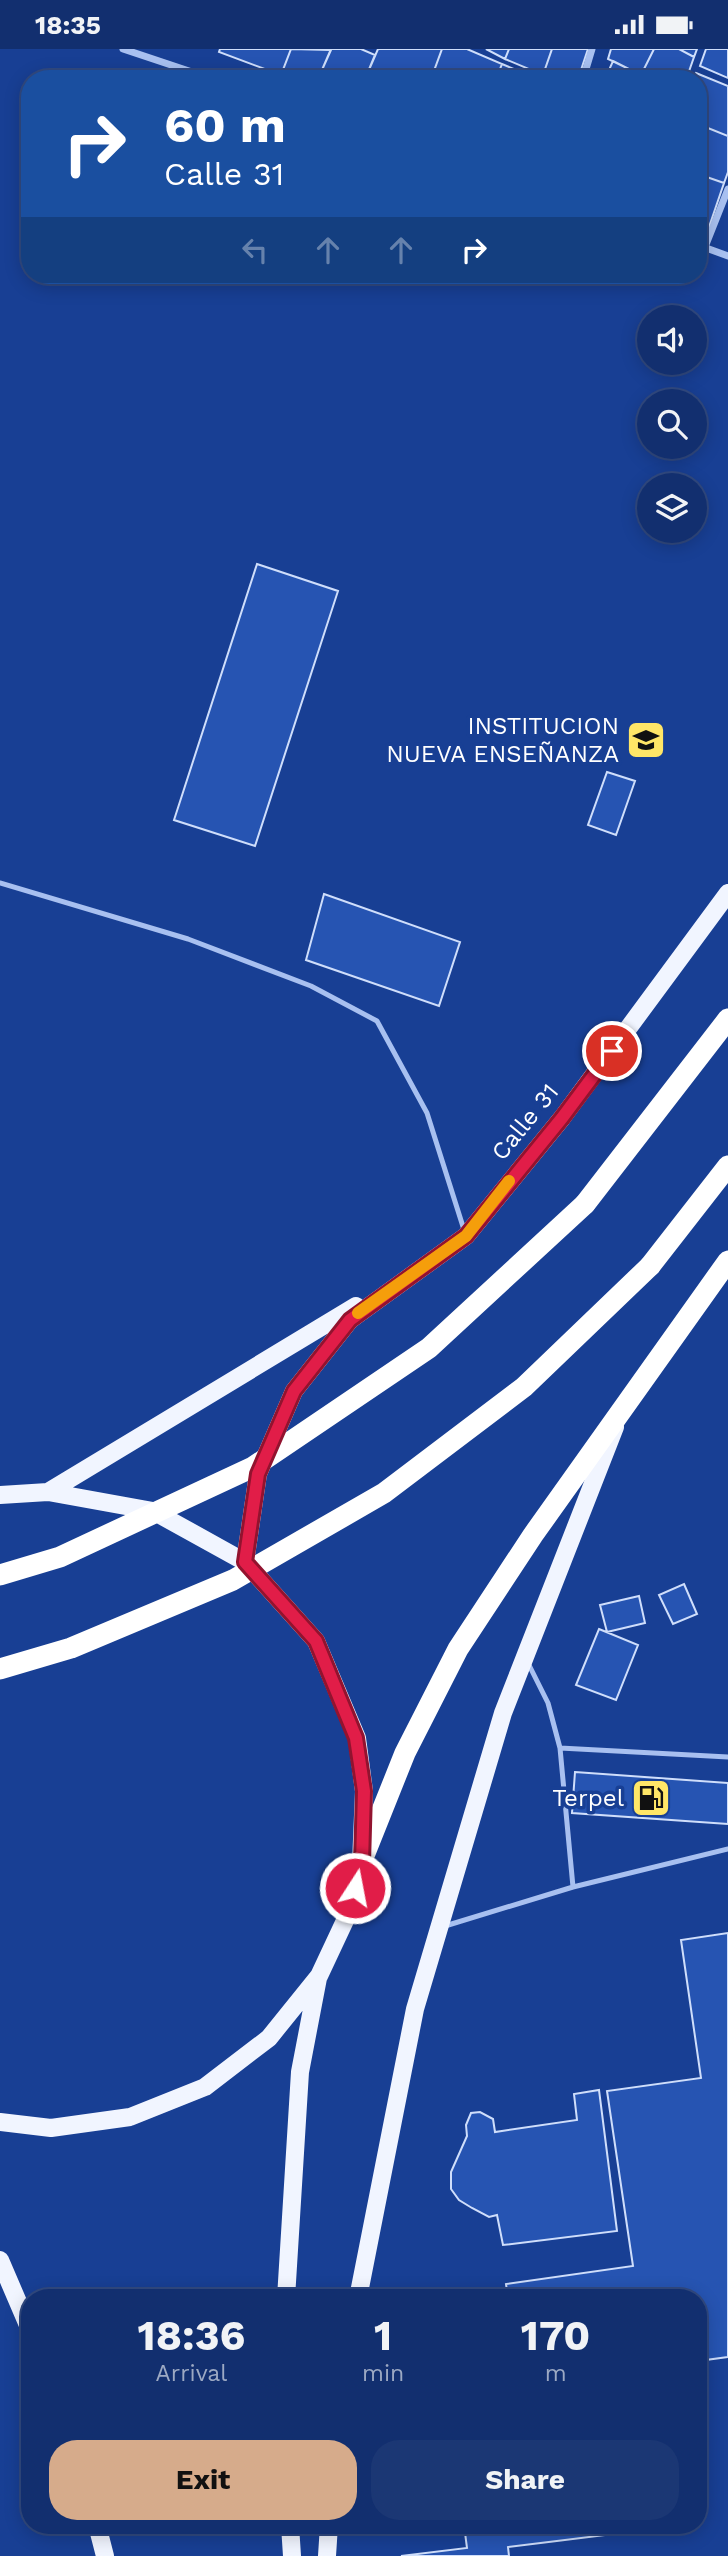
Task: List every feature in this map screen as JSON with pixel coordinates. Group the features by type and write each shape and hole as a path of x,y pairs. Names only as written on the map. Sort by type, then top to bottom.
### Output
{"highway":[{"path":"0,1575 60,1557 253,1467 429,1348 584,1204 728,1019"},
{"path":"0,1669 71,1649 233,1580 384,1493 524,1387 650,1266 728,1166"},
{"path":"362,1863 405,1753 458,1649 533,1535 728,1261"}],"main road":[{"name":"Calle 31","path":"245,1562 258,1474 294,1391 350,1320 466,1236 562,1118 728,893"},
{"name":"Calle 31","path":"48,1492 422,1266"},
{"path":"360,2289 415,2009 503,1713 621,1413"},
{"path":"0,1495 48,1492 153,1511 245,1562 316,1641 356,1738 364,1791 362,1863 349,1912 319,1976 269,2038 205,2087 130,2117 51,2128 0,2122"},
{"path":"287,2289 300,2072 319,1976"},
{"path":"0,2260 21,2309"},
{"path":"99,2534 105,2556"},
{"path":"291,2534 292,2556"},
{"path":"327,2556 328,2534"}],"street":[{"path":"123,49 186,70"},
{"path":"586,70 592,49"},
{"path":"707,233 728,189"},
{"path":"707,248 728,257"}],"lane":[{"path":"0,883 201,944 311,986 377,1021 427,1113 466,1236"},
{"path":"526,1658 548,1703 560,1748 573,1887"},
{"path":"560,1748 728,1757"},
{"path":"439,1929 573,1887 728,1849"}],"building":[{"path":"220,49 291,49 283,70 268,70 219,52"},
{"path":"291,49 331,50 322,70 283,70"},
{"path":"331,49 361,49 375,55 369,70 322,70"},
{"path":"378,49 442,49 434,70 369,70"},
{"path":"442,49 467,49 502,64 500,70 434,70"},
{"path":"486,49 509,49 505,59"},
{"path":"509,49 552,49 545,70 531,70 505,59"},
{"path":"552,49 588,49 581,70 545,70"},
{"path":"611,49 654,49 644,70 631,70 608,59"},
{"path":"654,49 679,49 694,57 689,70 644,70"},
{"path":"679,49 697,49 694,57"},
{"path":"706,49 728,49 728,78 700,66"},
{"path":"613,61 631,70 609,70"},
{"path":"502,64 516,70 500,70"},
{"path":"707,77 728,86 728,136 707,128"},
{"path":"707,128 728,136 728,172 724,183 707,177"},
{"path":"707,177 724,183 709,227 707,226"},
{"path":"257,564 338,591 255,846 174,820"},
{"path":"607,772 635,781 616,835 588,825"},
{"path":"324,894 460,942 439,1006 306,960"},
{"path":"684,1584 697,1614 673,1624 659,1595"},
{"path":"639,1596 645,1623 607,1632 600,1605"},
{"path":"599,1629 638,1645 616,1700 576,1685"},
{"name":"Terpel","path":"575,1772 728,1783 728,1824 572,1813"},
{"path":"728,1933 728,2357 707,2360 707,2289 507,2289 506,2284 633,2266 607,2091 701,2078 681,1940"},
{"path":"599,2090 617,2231 503,2245 497,2215 489,2217 472,2208 459,2200 451,2189 451,2172 467,2136 466,2125 471,2113 480,2112 493,2119 495,2132 577,2120 574,2094"},
{"path":"465,2534 614,2534 508,2547 509,2556 401,2556 467,2548"}],"slow traffic":[{"path":"358,1313 466,1236 509,1181"}],"place":[{"name":"INSTITUCION NUEVA ENSEÑANZA","path":"646,740"},
{"name":"Terpel","path":"651,1798"}],"route":[{"path":"355,1888 362,1863 364,1791 356,1738 316,1641 245,1562 258,1474 294,1391 350,1320 466,1236 562,1118 612,1051"}]}
